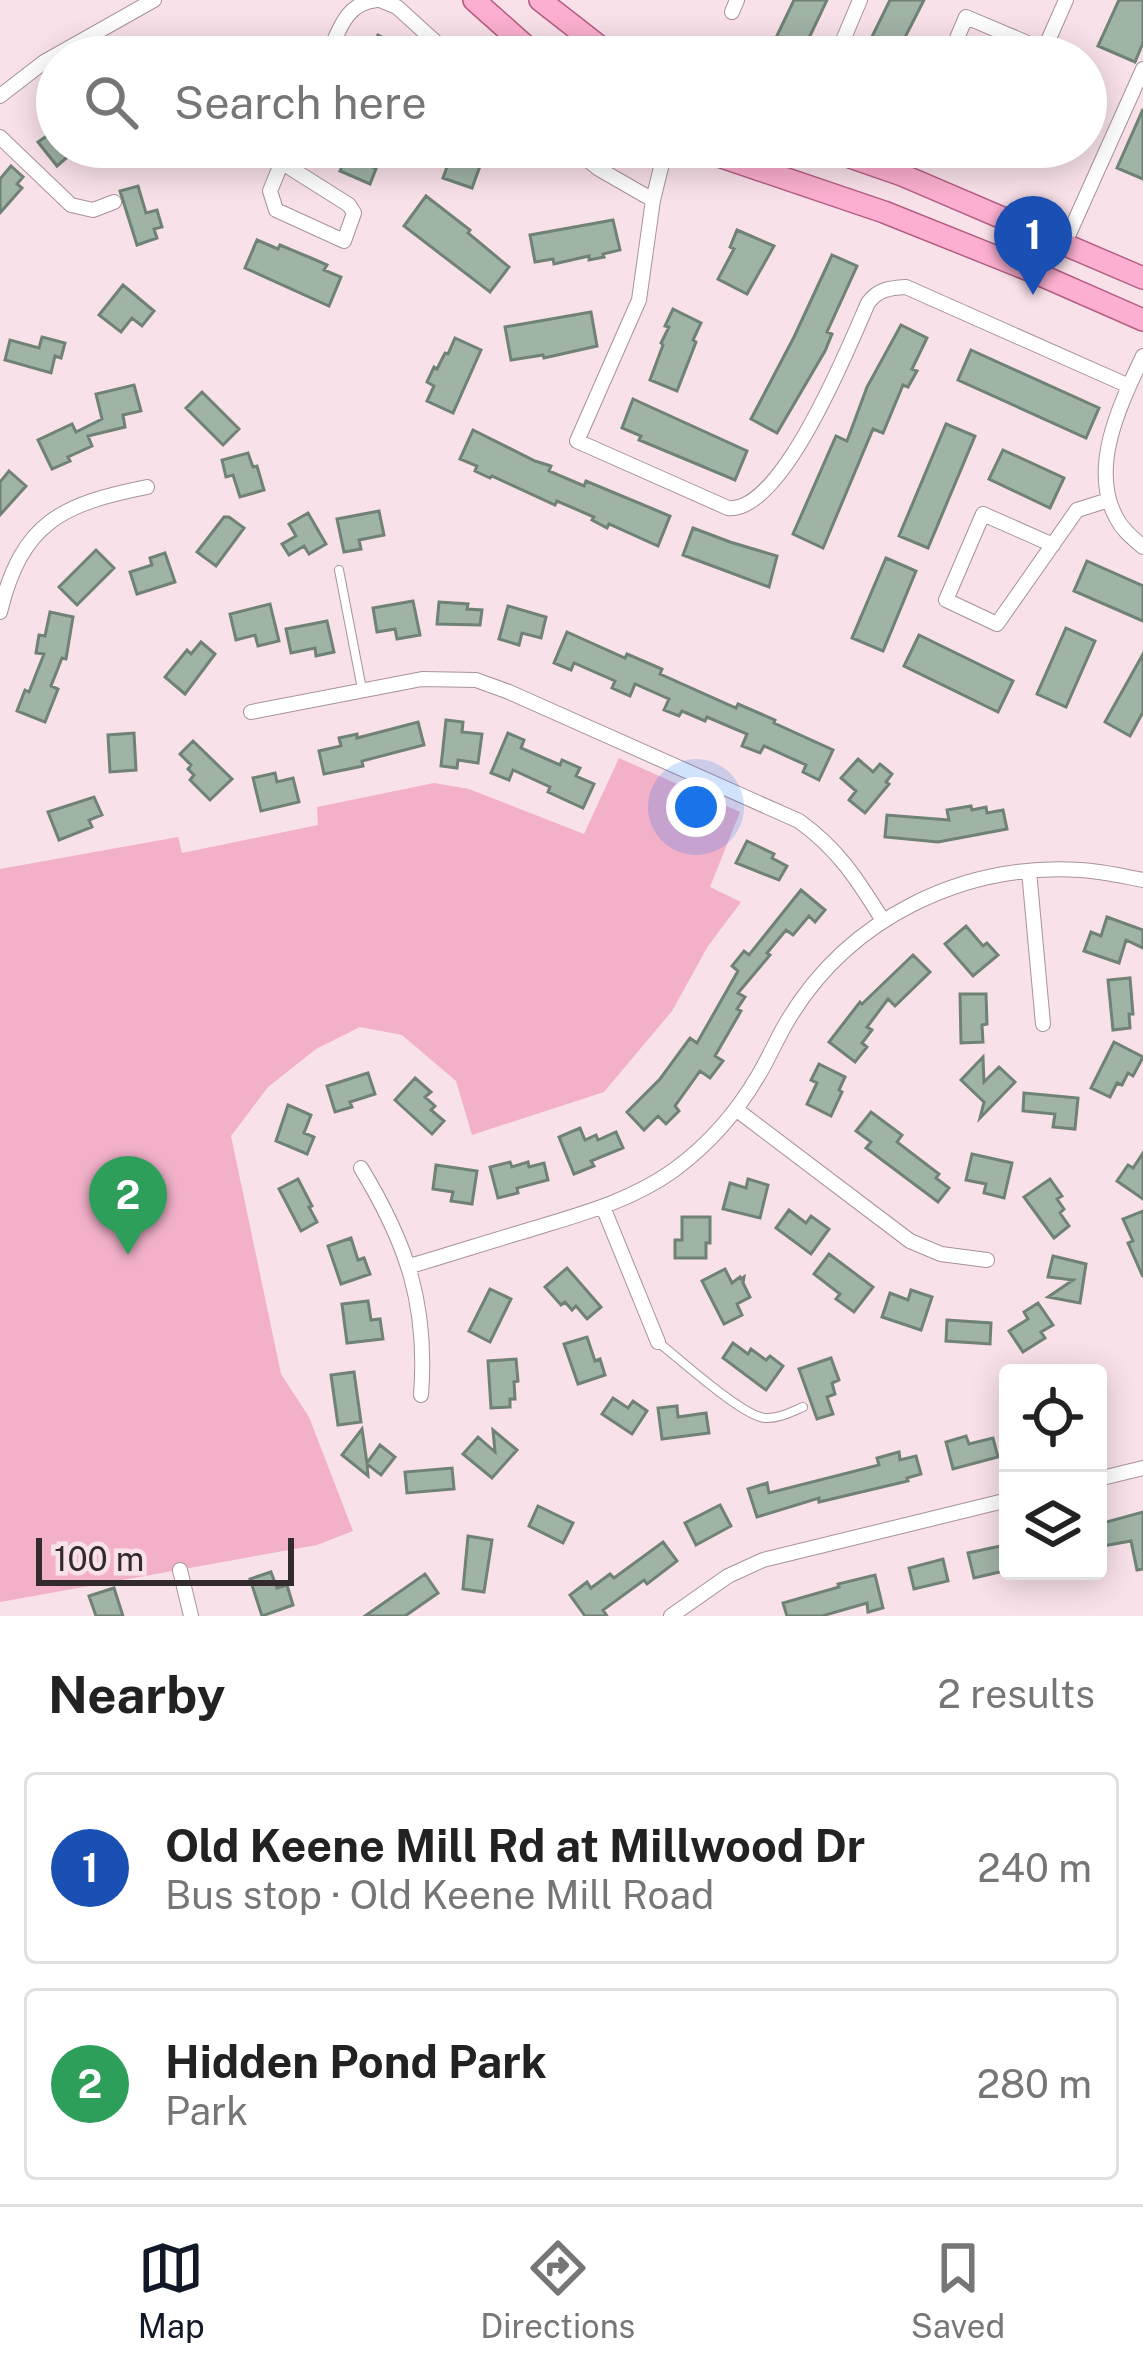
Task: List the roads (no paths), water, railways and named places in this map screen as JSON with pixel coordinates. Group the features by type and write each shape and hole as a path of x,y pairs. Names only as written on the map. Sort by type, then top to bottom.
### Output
{"main road":[{"path":"474,0 514,36"},
{"path":"540,0 582,36"},
{"path":"754,168 884,212 1143,320"},
{"path":"882,168 1143,278"}],"street":[{"path":"90,36 154,0"},
{"path":"336,36 357,5 379,0 397,7 429,36"},
{"path":"845,36 860,0"},
{"path":"1050,36 1066,0"},
{"path":"958,36 966,17 1011,36"},
{"path":"0,96 36,68"},
{"path":"1107,149 1143,70"},
{"path":"0,137 71,205 93,209 114,202"},
{"path":"279,168 270,190 276,210 344,241 354,213 303,168"},
{"path":"597,168 653,200"},
{"path":"661,168 639,300 577,441 728,508 746,507 802,441 820,412 868,303 888,288 906,287 1129,386"},
{"path":"902,175 904,168"},
{"path":"1064,244 1099,168"},
{"path":"1143,356 1108,452 1109,500 1124,530 1143,547"},
{"path":"0,612 14,566 42,528 79,504 147,487"},
{"path":"1053,545 983,514 946,600 997,624 1053,545 1076,510 1109,500"},
{"path":"251,712 422,679 476,680 799,821 841,856 882,919"},
{"path":"410,1266 603,1207 673,1171 737,1110 807,991 882,919 957,886 998,875 1079,870 1143,880"},
{"path":"1029,871 1043,1024"},
{"path":"737,1110 910,1241 941,1254 987,1260"},
{"path":"361,1168 388,1213 410,1266 420,1317 421,1395"},
{"path":"603,1207 658,1342"},
{"path":"1107,1477 1143,1468"},
{"path":"671,1616 728,1576 763,1560 999,1502"},
{"path":"180,1570 191,1616"}],"lane":[{"path":"339,571 363,691"},
{"path":"658,1342 761,1418 783,1416 803,1407"}],"place":[{"name":"Old Keene Mill Rd at Millwood Dr","path":"1033,295"},
{"name":"Hidden Pond Park","path":"128,1255"}]}
